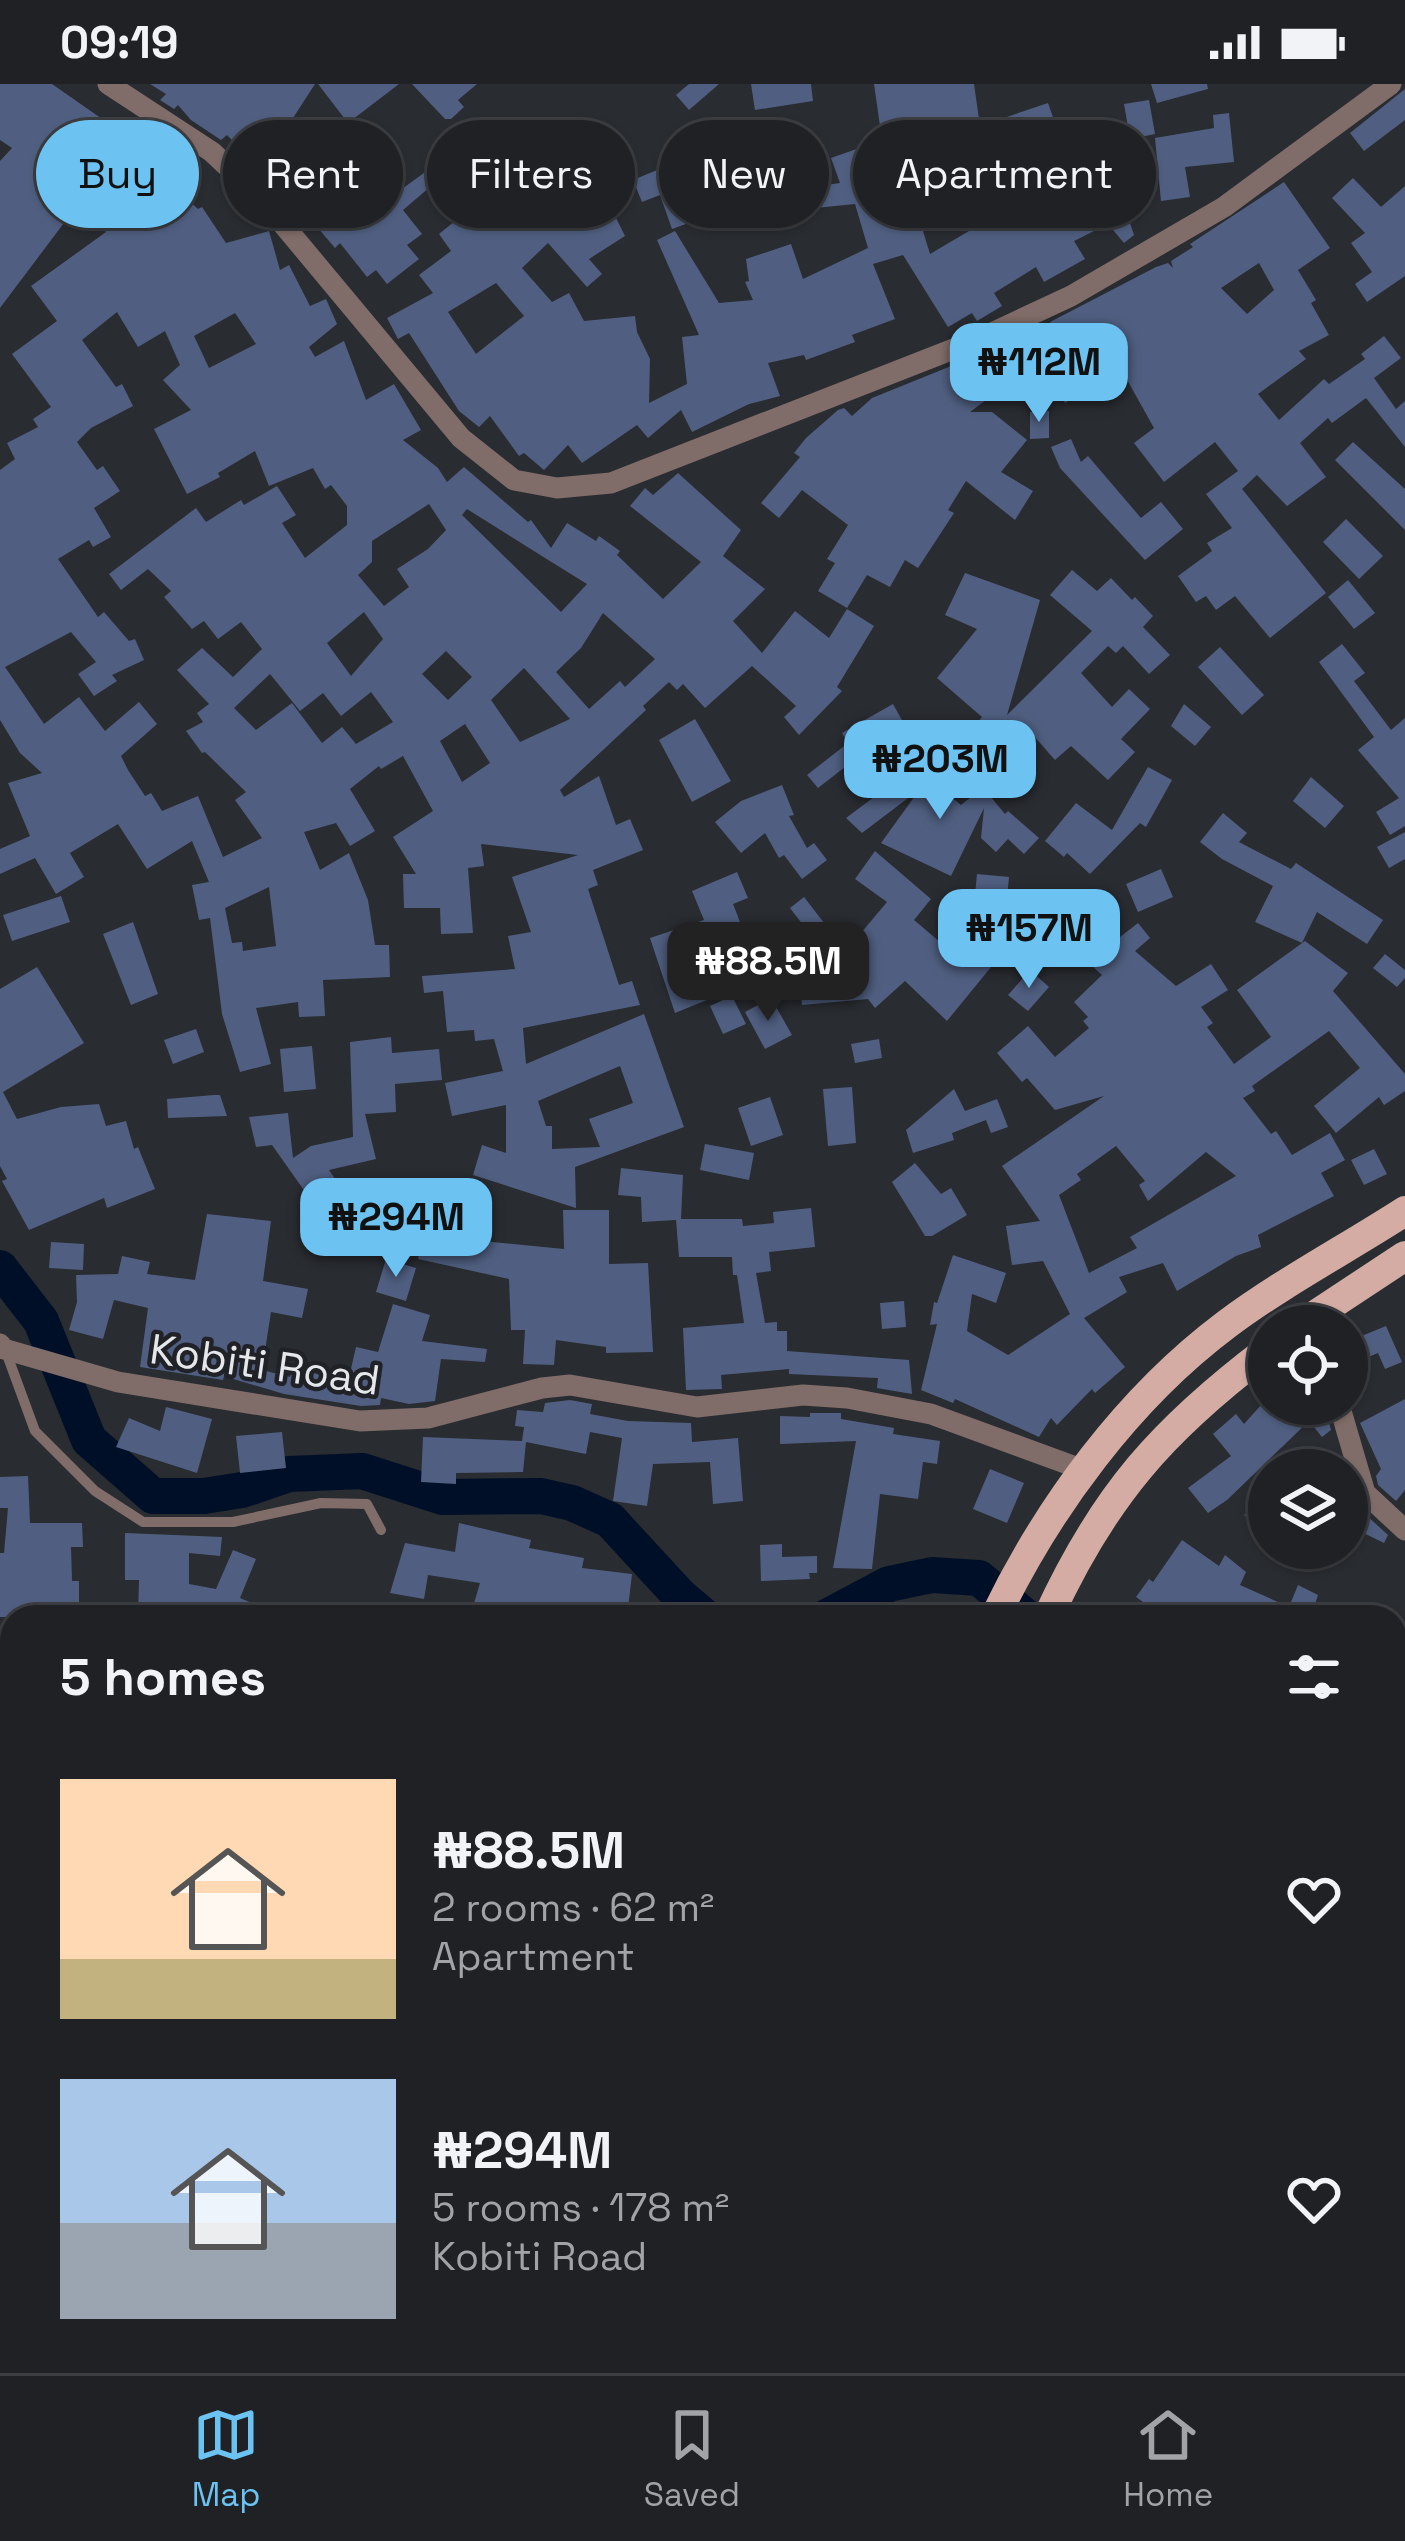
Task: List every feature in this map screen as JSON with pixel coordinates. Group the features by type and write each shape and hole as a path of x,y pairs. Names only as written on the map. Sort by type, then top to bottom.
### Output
{"main road":[{"path":"1001,1605 1084,1470 1156,1388 1226,1325 1405,1211"},
{"path":"1335,1305 1405,1256"},
{"path":"1054,1605 1100,1516 1159,1441 1248,1366"}],"street":[{"path":"108,84 212,152 261,198 461,437 514,480 557,488 611,483 979,339 1072,296 1225,207 1391,84"},
{"name":"Kobiti Road","path":"2,1347 59,1368 207,1398 360,1420 428,1418 571,1385 697,1407 803,1395 847,1398 931,1414 1084,1470"},
{"path":"1345,1425 1364,1492 1405,1530"}],"lane":[{"path":"2,1347 35,1431 95,1491 143,1522 233,1522 321,1503 367,1504 381,1530"}],"building":[{"path":"0,84 52,84 104,120 36,120 36,228 60,228 0,308 0,161 12,148 0,140"},
{"path":"150,84 315,84 292,120 223,120 221,140 178,105 174,109 160,100 166,94"},
{"path":"318,84 399,84 352,120 346,120"},
{"path":"412,84 477,84 458,100 464,107 445,119"},
{"path":"689,84 719,84 689,110 676,95"},
{"path":"751,84 811,84 813,101 755,110"},
{"path":"874,84 974,84 979,120 879,120"},
{"path":"1151,84 1207,84 1208,89 1157,103"},
{"path":"1405,89 1405,120 1364,151 1350,133"},
{"path":"1149,100 1153,120 1127,120 1124,104"},
{"path":"1048,103 1054,120 998,120"},
{"path":"1229,113 1234,162 1185,167 1190,197 1161,201 1156,138 1214,128 1213,115"},
{"path":"853,150 853,204 829,207 829,185 840,183 831,158"},
{"path":"659,169 659,195 642,202 635,179"},
{"path":"427,171 427,190 403,210 403,188"},
{"path":"1353,178 1381,207 1405,186 1405,276 1367,302 1355,284 1372,272 1351,243 1365,233 1332,198"},
{"path":"1284,182 1330,248 1298,270 1329,335 1299,351 1306,359 1258,394 1279,420 1324,379 1329,384 1365,359 1361,354 1384,336 1401,358 1374,378 1396,409 1405,401 1405,447 1366,398 1332,423 1328,418 1300,443 1326,477 1287,506 1257,475 1242,489 1326,593 1270,638 1235,596 1216,610 1206,596 1196,602 1178,576 1212,551 1207,543 1232,528 1206,494 1238,471 1215,442 1164,482 1134,443 1154,428 1121,369 1065,403 1048,364 1042,369 1023,343 1052,321 1156,267 1168,263 1173,268 1171,261 1193,247 1190,244","holes":["1259,263 1274,290 1247,314 1221,288"]},
{"path":"202,207 226,243 269,231 280,270 289,265 310,306 326,299 337,324 309,347 315,357 344,341 366,400 394,384 421,430 403,440 438,468 447,482 464,467 531,520 551,548 567,523 596,541 599,536 620,551 617,555 663,599 701,562 630,506 645,488 653,495 678,473 741,530 723,556 765,589 733,621 762,653 795,611 829,638 847,609 874,626 837,687 842,691 799,735 784,717 796,706 752,666 705,708 683,684 677,690 669,682 643,706 646,710 560,790 564,797 599,776 616,825 630,819 643,850 593,870 598,885 588,889 619,985 632,981 640,1005 523,1028 526,1064 644,1014 684,1127 575,1167 576,1208 473,1175 482,1145 506,1153 506,1105 452,1116 445,1083 503,1071 494,1039 475,1041 474,1030 447,1032 443,991 424,993 422,976 515,969 508,936 531,932 512,877 578,855 481,844 484,866 468,868 473,933 441,934 440,908 404,908 403,874 416,874 393,837 433,811 403,756 379,766 350,789 375,831 350,846 336,823 304,832 320,870 349,853 368,900 375,945 389,945 390,977 323,980 325,1016 299,1017 298,1002 256,1008 271,1064 240,1072 222,1014 210,918 199,920 192,885 209,882 192,841 147,869 118,824 70,853 84,877 56,894 35,858 0,874 0,849 30,836 8,783 42,773 20,753 0,720 0,470 15,459 7,443 38,427 33,419 51,407 12,354 57,321 31,286 106,232 103,228 199,228","holes":["117,312 138,347 165,331 180,365 163,380 191,410 154,429 187,494 255,451 269,486 313,468 325,489 331,485 347,506 347,525 305,558 282,523 296,515 277,486 244,505 241,500 206,522 196,508 109,574 121,590 148,569 171,591 164,597 192,629 204,621 218,639 241,622 262,649 233,677 202,648 177,670 209,704 197,713 203,722 186,731 202,753 246,792 235,800 262,838 223,857 198,796 162,811 128,770 121,756 157,724 139,702 105,731 79,697 44,724 5,667 71,632 96,662 78,674 94,696 117,681 112,675 144,660 135,639 129,641 104,612 98,617 58,559 89,540 93,547 111,537 94,508 120,491 103,466 97,470 77,442 91,428 133,406 122,384 116,387 82,340","235,313 256,344 209,368 194,336","429,504 446,530 428,549 397,569 409,587 384,606 358,575 372,562 372,541","467,509 587,584 561,612 462,515","364,612 383,639 351,676 327,643","603,613 655,659 625,687 620,681 589,709 556,672 581,648","446,651 472,677 448,700 422,674","524,668 570,719 520,742 491,700","270,674 300,711 323,693 341,716 371,692 393,722 356,744 342,727 322,743 292,703 256,730 234,708","465,724 490,763 462,782 440,741","269,887 276,946 243,951 242,942 232,943 225,908","620,1066 633,1103 589,1119 600,1147 552,1149 552,1126 546,1126 538,1101"]},
{"path":"403,210 422,234 407,245 419,259 387,284 376,270 367,277 340,243 335,248 318,228 403,228"},
{"path":"446,228 621,228 625,236 589,259 602,274 587,287 548,243 522,268 552,302 569,293 584,321 635,316 650,359 649,403 687,384 682,337 699,335 657,240 675,231 719,303 753,300 745,282 749,281 746,259 791,244 803,279 868,248 862,228 922,228 930,254 974,228 1100,228 1074,241 1085,259 1044,282 1036,267 994,293 1002,306 977,321 972,313 948,327 903,255 873,264 895,319 852,335 855,342 806,360 804,355 768,363 780,396 749,404 692,432 681,410 648,438 637,425 582,463 568,445 544,470 524,453 519,456 490,416 479,427 459,411 409,333 398,339 387,318 433,293 419,275 451,251 439,234","holes":["496,283 524,316 476,354 448,312"]},
{"path":"1111,228 1132,228 1134,235 1124,243"},
{"path":"966,360 994,394 970,412 992,412 1027,440 1001,472 1033,491 1015,520 966,481 948,510 954,513 918,568 905,560 890,587 867,575 847,608 818,591 835,563 827,559 848,525 802,490 779,518 761,503 800,457 794,453 806,438 838,410 844,408 852,416 872,398"},
{"path":"1049,411 1049,438 1030,439 1030,412"},
{"path":"1071,439 1081,462 1088,456 1141,518 1161,502 1183,529 1145,560 1060,468 1051,447"},
{"path":"1353,442 1405,489 1405,530 1335,460"},
{"path":"1346,519 1383,556 1359,579 1323,542"},
{"path":"1072,570 1097,591 1111,578 1132,600 1135,597 1153,616 1143,627 1170,655 1149,674 1123,646 1116,653 1108,646 1081,673 1112,707 1129,689 1150,709 1121,739 1135,752 1108,780 1071,746 1055,760 1033,735 1022,749 1013,741 991,767 961,742 982,717 937,678 977,629 945,615 965,573 1040,600 1007,715 1092,631 1050,595"},
{"path":"1348,580 1375,613 1354,629 1328,597"},
{"path":"1342,644 1365,673 1354,681 1391,730 1405,718 1405,826 1390,835 1376,812 1399,798 1358,750 1374,737 1319,662"},
{"path":"1220,647 1264,695 1242,715 1198,667"},
{"path":"893,704 903,722 818,788 807,775 848,743 842,733"},
{"path":"1184,704 1211,727 1195,746 1171,726"},
{"path":"695,719 731,781 692,802 659,740"},
{"path":"904,745 919,754 909,771 858,790"},
{"path":"914,767 961,805 1001,773 990,796 1005,814 1008,811 1039,838 1024,854 1008,839 996,852 981,838 984,808 951,876 881,843 920,789 862,833 846,818"},
{"path":"1148,767 1172,780 1146,827 1140,823 1090,874 1045,841 1076,803 1112,830"},
{"path":"1311,777 1344,806 1325,828 1293,801"},
{"path":"782,785 794,815 789,816 807,848 814,843 827,860 802,879 784,855 779,858 765,833 741,853 715,822 741,801"},
{"path":"1223,813 1247,833 1239,842 1291,869 1296,863 1383,920 1367,944 1317,912 1302,943 1255,922 1273,886 1200,842"},
{"path":"1405,832 1405,859 1389,868 1377,847"},
{"path":"875,851 931,899 914,920 940,942 958,921 1000,956 947,1021 905,981 875,1008 868,999 802,1005 799,973 824,971 813,938 790,908 804,897 828,928 836,925 845,952 887,902 855,879"},
{"path":"1161,869 1173,897 1138,912 1126,884"},
{"path":"737,872 748,898 733,904 742,927 695,945 698,956 690,959 707,1000 675,1013 650,938 704,920 692,891"},
{"path":"977,874 1009,877 1007,899 975,895"},
{"path":"61,896 70,922 12,941 3,915"},
{"path":"1019,915 1057,948 1035,973 997,941"},
{"path":"133,922 158,994 131,1005 103,934"},
{"path":"1138,923 1150,938 1135,951 1176,986 1211,964 1228,990 1201,1007 1213,1023 1207,1027 1234,1064 1271,1037 1237,990 1305,941 1348,973 1333,991 1405,1074 1405,1091 1384,1105 1379,1097 1336,1133 1314,1106 1360,1068 1329,1031 1252,1086 1255,1091 1243,1098 1292,1155 1330,1133 1345,1160 1321,1173 1334,1196 1258,1235 1261,1247 1236,1256 1177,1291 1163,1263 1119,1277 1127,1292 1084,1318 1125,1367 1095,1393 1092,1389 1057,1425 1051,1418 1039,1437 955,1399 953,1403 921,1390 937,1324 930,1325 953,1255 1006,1273 996,1303 972,1294 967,1331 1008,1355 1070,1314 1043,1261 1012,1265 1006,1226 1040,1221 1002,1166 1104,1096 1055,1110 997,1053 1028,1026 1055,1057 1089,1028 1083,1021 1088,1017 1074,1002 1102,975 1092,966","holes":["1116,1146 1145,1181 1139,1185 1148,1201 1206,1152 1236,1176 1130,1237 1137,1248 1089,1273 1059,1195 1081,1180 1077,1174"]},
{"path":"1385,954 1405,970 1397,987 1373,968"},
{"path":"37,967 84,1043 3,1092 17,1119 61,1107 99,1104 106,1126 126,1121 134,1149 138,1147 155,1189 107,1208 104,1198 29,1230 2,1181 7,1179 0,1166 0,989"},
{"path":"1030,970 1049,987 1028,1011 1008,995"},
{"path":"732,996 746,1024 723,1034 710,1006"},
{"path":"771,998 792,1035 765,1049 745,1012"},
{"path":"196,1029 204,1052 173,1064 164,1040"},
{"path":"391,1037 392,1053 439,1049 442,1080 395,1084 396,1112 365,1114 376,1159 329,1170 339,1185 313,1203 272,1145 256,1147 249,1117 288,1113 293,1158 311,1146 353,1137 350,1042"},
{"path":"879,1039 882,1058 855,1063 851,1044"},
{"path":"312,1046 316,1089 284,1092 280,1049"},
{"path":"852,1087 856,1143 828,1146 823,1089"},
{"path":"954,1089 965,1111 997,1099 1008,1127 991,1133 986,1120 952,1133 954,1140 913,1153 906,1130"},
{"path":"220,1095 227,1116 168,1118 167,1099"},
{"path":"770,1097 783,1135 751,1146 738,1108"},
{"path":"705,1144 754,1153 749,1180 700,1170"},
{"path":"1374,1149 1387,1174 1364,1185 1351,1160"},
{"path":"915,1163 941,1194 951,1188 967,1215 932,1236 925,1236 892,1182"},
{"path":"621,1168 683,1175 681,1219 742,1219 743,1226 774,1223 773,1212 811,1208 815,1247 769,1252 771,1271 756,1273 765,1323 777,1322 777,1331 787,1331 787,1351 909,1360 912,1394 877,1388 878,1378 789,1374 789,1369 721,1375 722,1389 686,1390 683,1328 744,1323 732,1257 679,1257 676,1220 642,1222 641,1197 618,1195"},
{"path":"563,1210 609,1210 609,1264 648,1263 653,1352 606,1353 606,1347 556,1340 554,1365 523,1364 525,1330 511,1330 509,1279 418,1259 424,1220 465,1226 463,1239 564,1249"},
{"path":"207,1214 271,1221 263,1281 308,1289 302,1318 271,1312 262,1370 290,1377 294,1365 347,1386 356,1347 378,1352 393,1304 430,1315 422,1341 487,1349 485,1362 441,1359 435,1401 409,1404 381,1398 380,1405 361,1406 284,1394 230,1378 228,1360 223,1380 140,1367 148,1308 114,1300 103,1339 69,1330 77,1302 76,1275 118,1274 122,1256 150,1262 147,1274 195,1280"},
{"path":"51,1242 84,1244 83,1270 49,1268"},
{"path":"386,1259 416,1268 406,1301 376,1292"},
{"path":"904,1301 906,1327 882,1329 880,1303"},
{"path":"1386,1326 1402,1362 1385,1369 1378,1353 1368,1357 1368,1333"},
{"path":"1405,1399 1405,1490 1396,1501 1378,1485 1376,1476 1381,1469 1361,1425 1368,1425 1368,1419"},
{"path":"545,1403 592,1404 590,1414 691,1423 692,1442 738,1438 743,1501 713,1504 710,1462 653,1464 647,1506 613,1501 622,1438 590,1432 586,1454 526,1442 523,1472 456,1473 456,1484 421,1482 423,1437 522,1441 524,1427 515,1426 517,1410 543,1412"},
{"path":"166,1407 212,1419 197,1473 116,1447 129,1418 160,1431"},
{"path":"810,1413 841,1413 841,1419 894,1428 893,1434 940,1441 937,1464 923,1462 918,1499 880,1494 872,1569 833,1568 856,1441 780,1444 780,1416 810,1417"},
{"path":"1236,1414 1244,1424 1248,1420 1248,1425 1305,1425 1280,1449 1248,1449 1248,1480 1208,1513 1188,1488 1231,1456 1213,1434"},
{"path":"1312,1425 1330,1425 1331,1430 1322,1437"},
{"path":"282,1432 286,1468 240,1473 236,1436"},
{"path":"990,1469 1024,1483 1007,1523 973,1509"},
{"path":"28,1476 30,1523 82,1523 83,1547 71,1547 72,1581 79,1581 79,1605 0,1605 0,1553 4,1553 8,1508 0,1508 0,1477"},
{"path":"1368,1517 1388,1535 1384,1543 1368,1535"},
{"path":"459,1523 531,1540 529,1548 584,1558 582,1568 632,1574 628,1605 474,1605 480,1583 428,1575 424,1599 390,1593 405,1543 455,1552"},
{"path":"125,1533 222,1537 220,1556 189,1553 189,1584 216,1589 233,1550 256,1559 240,1598 257,1605 138,1605 139,1580 125,1580"},
{"path":"1182,1540 1219,1566 1225,1555 1246,1572 1240,1585 1285,1605 1147,1605 1136,1597 1149,1579 1153,1582"},
{"path":"782,1544 782,1557 817,1556 817,1573 809,1573 810,1579 761,1581 760,1545"},
{"path":"1298,1585 1318,1595 1315,1605 1290,1605"}],"waterway":[{"path":"0,1268 41,1321 89,1440 153,1496 204,1496 242,1490 289,1474 362,1471 443,1497 541,1496 610,1520 691,1605"},
{"path":"850,1605 889,1584 932,1575 979,1578 1012,1605"}]}
